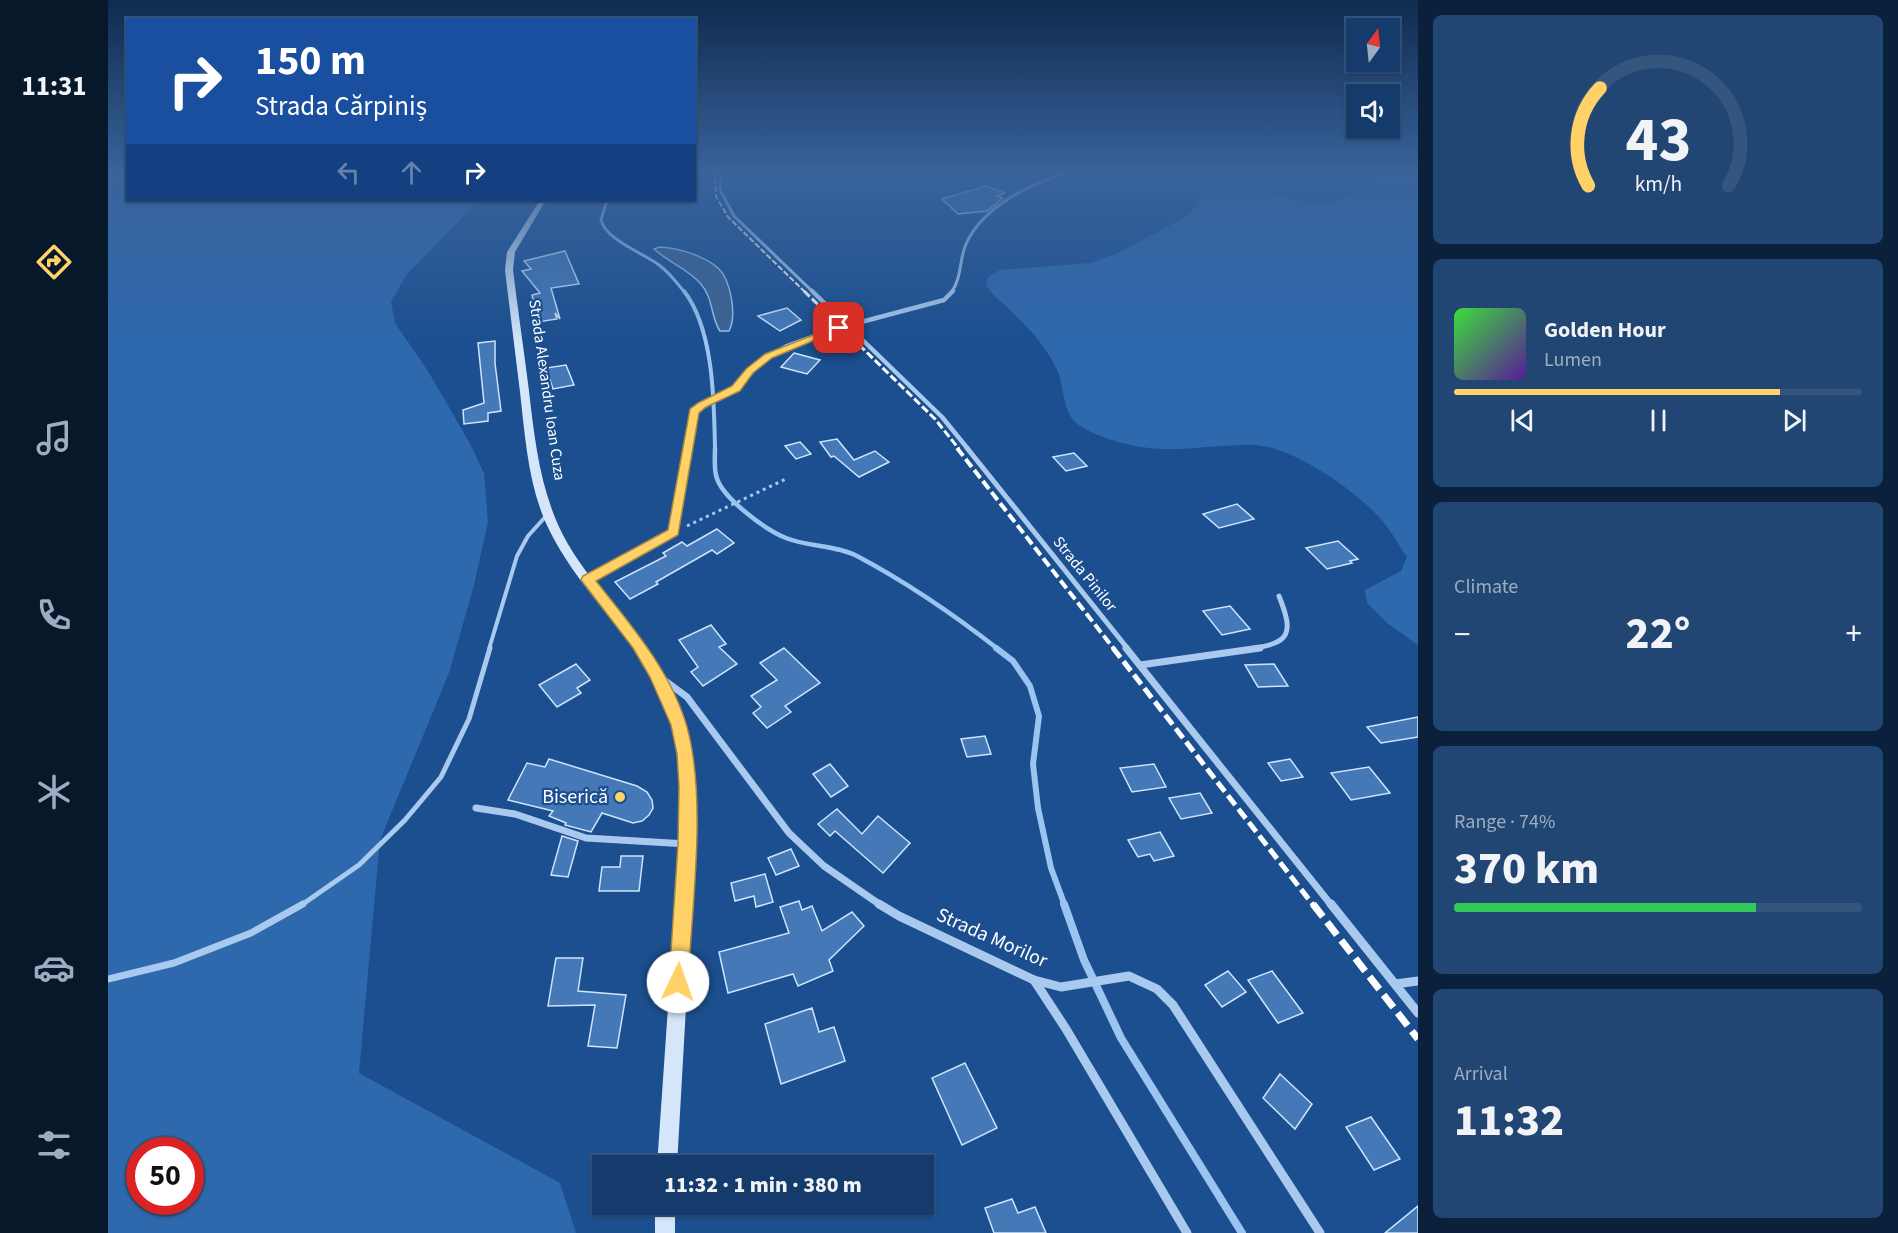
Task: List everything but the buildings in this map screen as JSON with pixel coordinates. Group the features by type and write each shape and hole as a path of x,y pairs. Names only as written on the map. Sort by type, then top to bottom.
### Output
{"main road":[{"name":"Strada Alexandru Ioan Cuza","path":"526,228 511,252 509,270 533,455 547,515 559,539 587,580 638,644 657,675 679,725 685,754 687,844 668,1155"},
{"path":"665,1215 665,1233"}],"street":[{"name":"Strada Pinilor","path":"748,228 942,417 1418,1013"},
{"path":"587,580 674,532 694,412 702,405 736,388 750,371 768,356 815,336 944,300 958,285 965,247 969,238 979,228"},
{"path":"1140,665 1273,646 1282,640 1288,631 1287,618 1279,596"},
{"name":"Strada Morilor","path":"657,675 687,696 789,833 824,866 874,901 899,916 1034,980 1061,987 1129,976 1157,989 1173,1005 1320,1233"},
{"path":"476,808 515,814 586,838 687,844"},
{"path":"1034,980 1186,1233"},
{"path":"1395,984 1418,981"}],"lane":[{"path":"108,979 174,963 251,933 316,897 359,865 405,820 441,777 469,719 517,556 528,536 547,515"}],"path":[{"path":"674,532 786,479"}],"shaded area":[{"path":"108,228 453,228 407,274 391,302 395,323 428,371 484,473 488,522 474,585 449,673 380,840 359,1073 560,1183 576,1233 108,1233"},
{"path":"1166,228 1418,228 1418,645 1387,623 1367,603 1365,590 1401,571 1407,557 1382,520 1337,481 1303,461 1269,447 1236,445 1156,449 1140,447 1101,436 1074,421 1067,408 1054,363 1025,324 986,285 988,277 1000,270 1090,263 1118,253"},
{"path":"660,247 691,253 706,260 723,274 731,298 732,317 729,331 720,331 708,295 700,283 654,249"}],"waterway":[{"path":"604,228 617,240 663,268 685,293"},
{"path":"684,291 694,307 707,346 713,389 715,449"},
{"path":"715,449 715,472 719,484 745,512 767,528 786,538 849,552 857,556 930,600 998,649"},
{"path":"996,648 1013,661 1030,686 1039,716 1033,764 1038,808 1051,868 1065,906"},
{"path":"1064,904 1084,960 1121,1038 1242,1233"}],"railway":[{"path":"739,228 806,293"},
{"path":"804,291 935,419 959,449"},
{"path":"957,448 1114,649"},
{"path":"1113,648 1314,906"},
{"path":"1313,904 1418,1039"}],"place":[{"name":"Biserică","path":"620,797"}],"route":[{"path":"678,982 687,844 685,754 679,725 657,675 638,644 587,580 674,532 694,412 702,405 731,392 758,363 768,356 839,328"}]}
